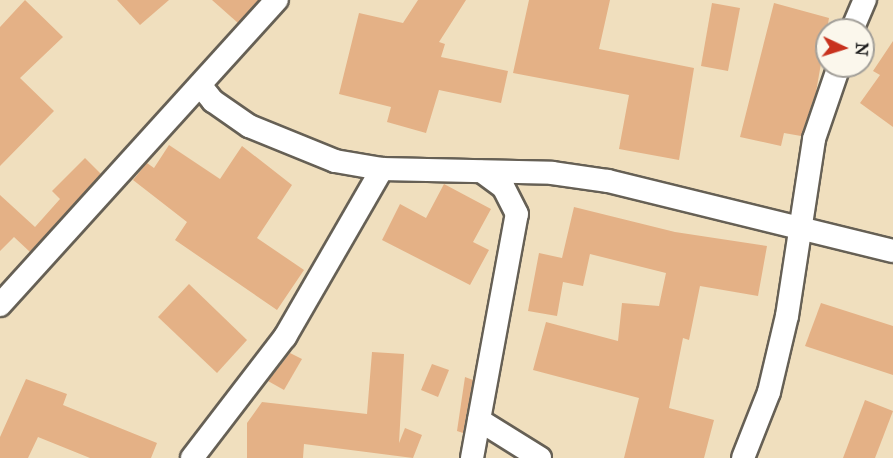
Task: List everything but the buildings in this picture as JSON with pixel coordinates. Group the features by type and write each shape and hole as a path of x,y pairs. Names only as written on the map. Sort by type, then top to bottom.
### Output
{"street":[{"path":"0,305 277,0"},
{"path":"857,18 865,0"},
{"path":"743,458 772,381 814,140 835,78"},
{"path":"200,85 213,101 288,145 382,169 552,173 608,182 799,231 893,251"},
{"path":"192,458 285,337 382,169"},
{"path":"472,458 517,214 503,187 482,172"},
{"path":"479,420 540,458"}]}
